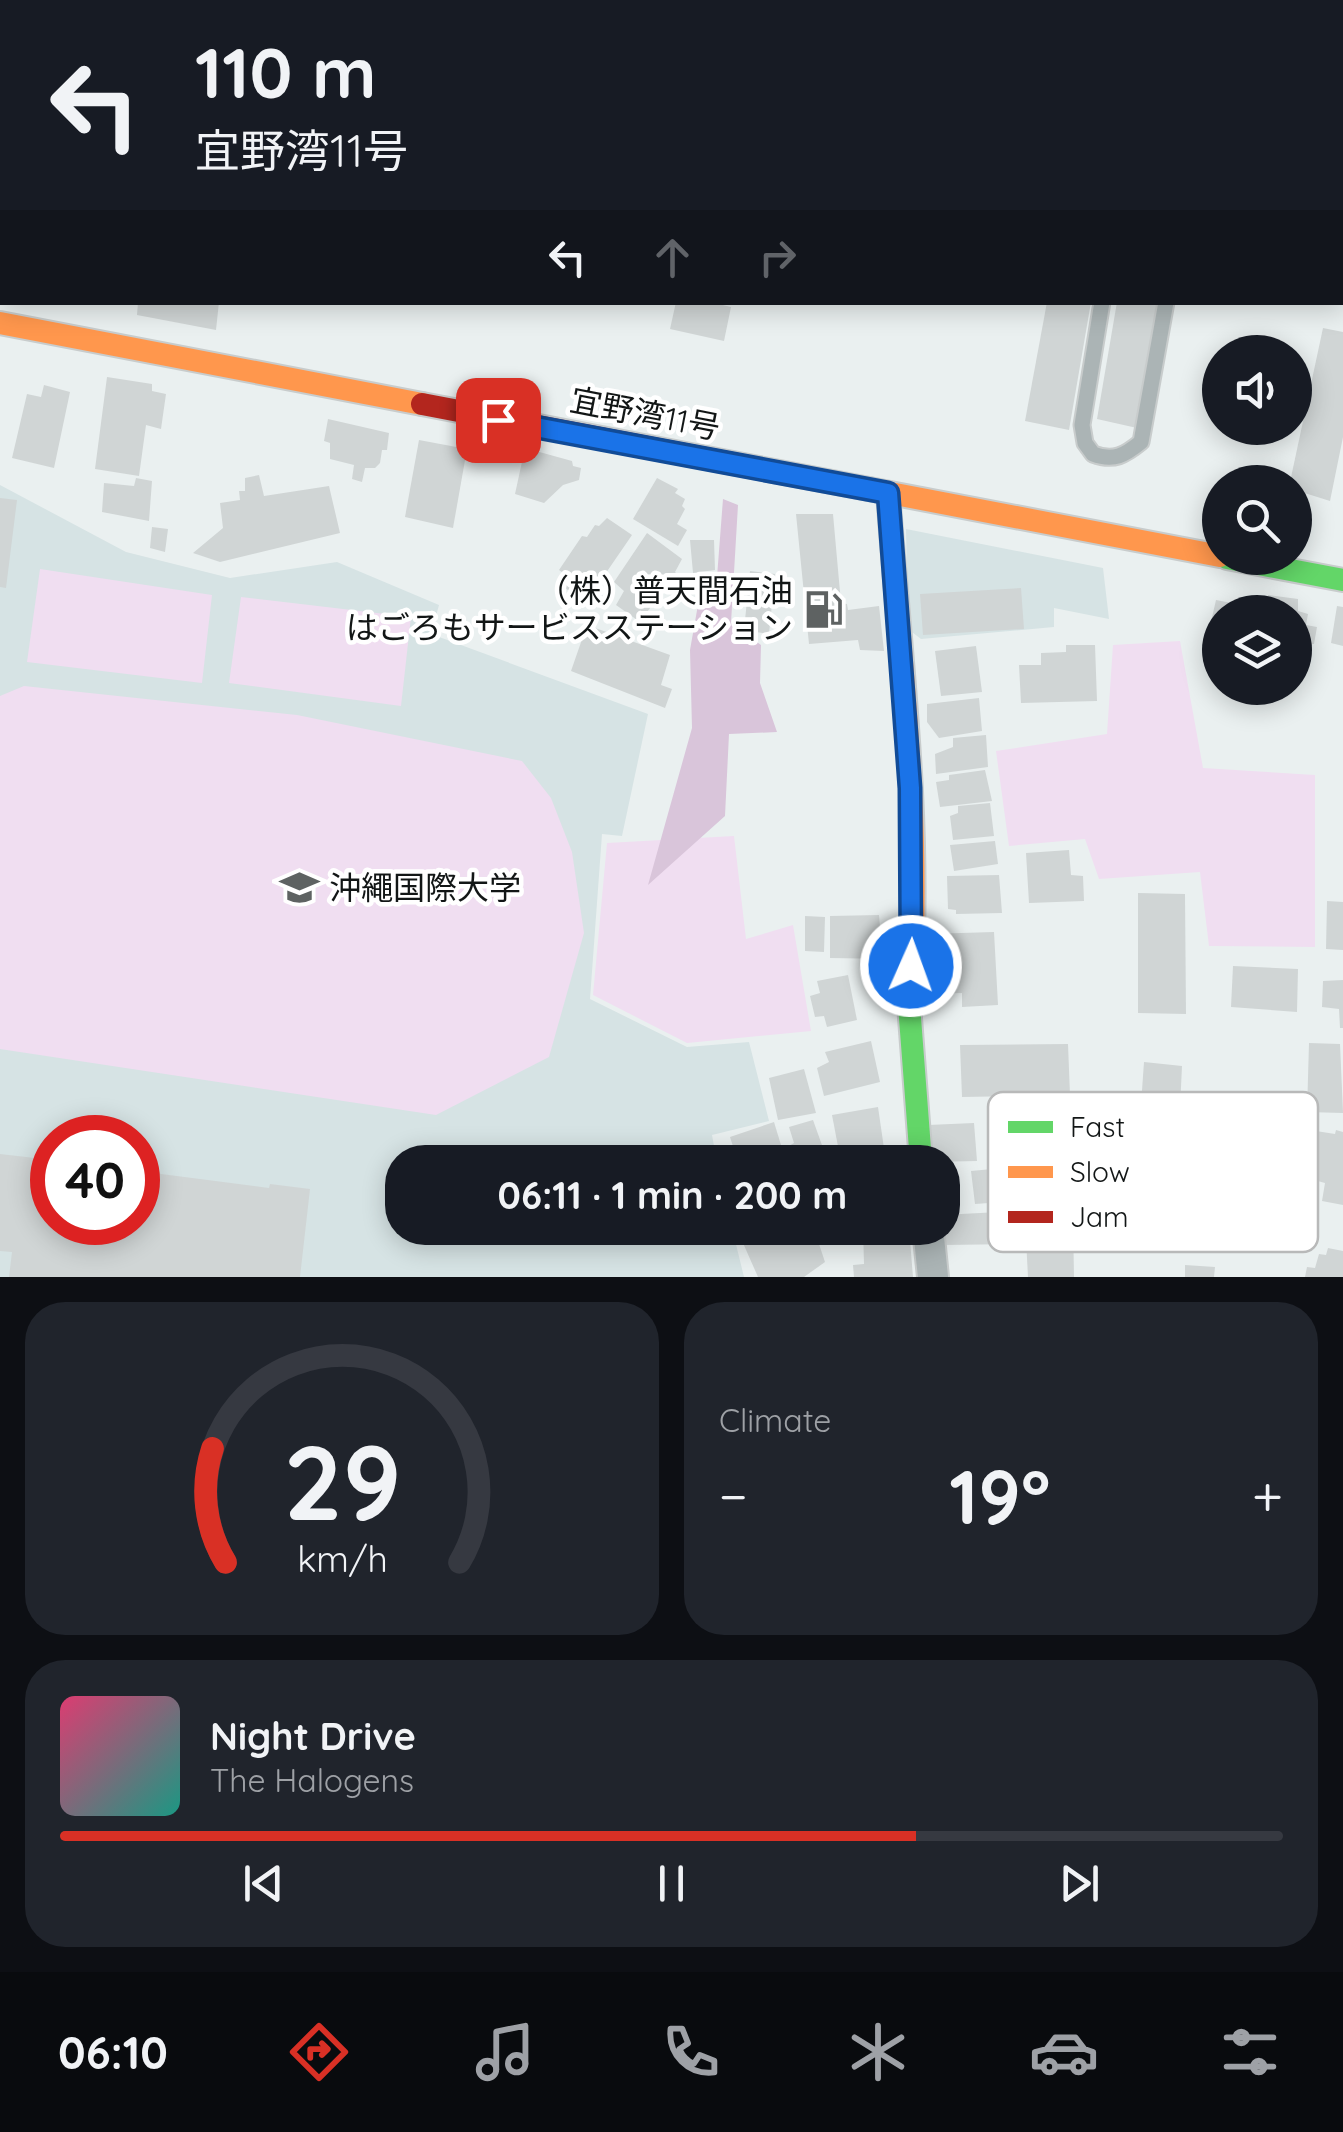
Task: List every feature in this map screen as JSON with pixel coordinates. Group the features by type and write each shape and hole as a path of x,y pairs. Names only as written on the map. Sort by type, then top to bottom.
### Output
{"street":[{"name":"宜野湾11号","path":"0,324 1202,553"},
{"path":"888,493 910,788 914,926 909,1005 920,1145"},
{"name":"宜野湾11号","path":"1312,574 1343,580"},
{"path":"930,1245 933,1277"}],"lane":[{"path":"1102,305 1082,426 1084,443 1094,454 1114,459 1141,442 1165,305"}],"shaded area":[{"name":"沖繩国際大学","path":"0,485 126,552 230,578 337,562 439,605 431,634 648,714 622,836 602,834 590,999 687,1047 749,1042 769,1121 712,1135 714,1145 385,1145 385,1245 736,1245 744,1277 0,1277"},
{"path":"723,499 738,505 731,623 761,645 760,683 777,732 729,734 725,816 648,885 692,728 690,650 702,582 717,577"},
{"path":"906,529 1103,568 1109,619 1054,608 1054,627 921,639 908,629"},
{"path":"40,569 212,595 202,683 27,662"},
{"path":"241,597 411,617 401,706 229,683"},
{"path":"1180,641 1203,768 1315,775 1315,947 1209,946 1200,872 1099,879 1085,839 1009,846 996,751 1107,734 1113,645"},
{"path":"24,686 297,715 522,761 551,798 572,852 584,933 549,1057 436,1115 0,1049 0,696"},
{"path":"734,836 746,939 793,925 811,1031 687,1043 593,995 607,843"}],"building":[{"path":"138,305 219,305 216,330 137,315"},
{"path":"675,305 731,307 724,341 670,329"},
{"path":"1046,305 1090,305 1069,430 1025,421"},
{"path":"1116,305 1158,305 1137,428 1097,419"},
{"path":"1323,328 1343,332 1343,437 1330,501 1312,495 1312,465 1294,465 1298,445 1312,445 1312,379"},
{"path":"107,377 152,384 152,391 166,394 161,429 146,425 139,476 95,469"},
{"path":"44,385 70,392 54,468 12,458 27,394 41,397"},
{"path":"328,419 389,433 380,463 375,468 365,468 362,482 352,479 354,465 330,459 330,443 324,441"},
{"path":"419,440 467,449 453,528 405,517"},
{"path":"525,448 572,461 573,466 581,468 579,480 563,485 544,503 515,494"},
{"path":"259,475 264,496 329,486 340,533 220,562 193,553 223,528 220,503 240,500 245,478"},
{"path":"136,478 152,481 149,521 102,512 104,483 134,486"},
{"path":"657,478 678,489 675,493 685,499 685,509 677,524 687,530 678,546 633,519"},
{"path":"0,498 17,500 6,588 0,587"},
{"path":"796,514 833,514 841,603 847,604 848,610 879,606 884,651 860,650 858,640 809,644"},
{"path":"607,518 632,535 586,602 562,586 568,576 559,570 582,536 587,537 595,525"},
{"path":"152,527 168,529 165,552 150,548"},
{"path":"647,533 682,559 675,572 679,576 668,591 649,576 641,585 655,601 640,622 616,605 624,591 614,582"},
{"path":"690,540 714,540 715,570 693,573"},
{"path":"750,571 775,574 769,634 744,630"},
{"path":"1021,588 1024,629 923,635 920,594"},
{"path":"1337,606 1343,607 1343,646 1331,643"},
{"path":"587,625 670,655 661,685 672,689 665,708 571,671"},
{"path":"1066,645 1095,645 1097,701 1021,703 1019,665 1041,665 1041,653 1066,652"},
{"path":"976,646 982,692 941,696 935,651"},
{"path":"979,698 982,731 939,738 927,722 927,704"},
{"path":"986,735 988,767 936,774 935,754 953,747 953,738"},
{"path":"985,770 992,801 940,807 936,782 949,780 949,775"},
{"path":"990,803 994,836 953,840 950,816 958,813 958,806"},
{"path":"995,841 998,864 954,871 950,845"},
{"path":"1069,850 1071,875 1083,876 1084,901 1029,903 1026,853"},
{"path":"999,875 1002,913 956,914 956,910 948,909 947,876"},
{"path":"1138,893 1185,894 1186,1014 1138,1013"},
{"path":"1327,901 1343,902 1343,950 1326,949"},
{"path":"879,915 881,939 890,941 890,959 830,958 830,916"},
{"path":"805,916 825,917 824,952 805,951"},
{"path":"994,932 998,1005 962,1007 962,993 930,994 928,934"},
{"path":"1233,966 1298,969 1297,1012 1231,1007"},
{"path":"848,975 857,1020 827,1027 824,1016 815,1017 810,996 820,993 817,981"},
{"path":"1343,980 1340,1028 1339,1009 1322,1007 1323,981"},
{"path":"871,1041 880,1082 824,1096 817,1068 829,1062 825,1052"},
{"path":"1309,1043 1340,1044 1343,1113 1318,1112 1318,1092 1308,1092"},
{"path":"1068,1044 1070,1092 988,1092 988,1097 962,1097 960,1045"},
{"path":"1144,1062 1182,1066 1181,1092 1142,1092"},
{"path":"804,1069 816,1113 778,1120 769,1078"},
{"path":"878,1107 884,1145 838,1145 832,1115"},
{"path":"813,1120 822,1145 790,1145 794,1143 789,1127"},
{"path":"774,1122 781,1145 733,1145 730,1137"},
{"path":"974,1123 977,1161 960,1161 960,1145 930,1145 928,1125"},
{"path":"1336,1130 1343,1132 1343,1205 1322,1201 1325,1183 1318,1181 1318,1131 1335,1134"},
{"path":"0,1154 30,1157 30,1245 160,1245 160,1174 269,1188 270,1184 310,1189 300,1277 9,1277 12,1252 0,1251"},
{"path":"988,1169 988,1203 975,1204 971,1171"},
{"path":"988,1213 988,1244 960,1245 960,1214"},
{"path":"744,1245 819,1245 825,1262 804,1277 758,1277"},
{"path":"863,1245 910,1245 913,1277 854,1277 853,1265 864,1264"},
{"path":"1328,1248 1343,1251 1343,1277 1305,1277 1307,1267 1315,1268 1319,1254 1326,1255"},
{"path":"1027,1252 1074,1252 1074,1277 1028,1277"},
{"path":"1185,1265 1215,1267 1214,1277 1185,1277"}],"traffic: fast":[{"path":"1312,574 1343,580"},
{"path":"911,980 909,1005 920,1145"}],"traffic: slow":[{"path":"0,323 422,404"},
{"path":"869,489 1202,553"},
{"path":"888,493 911,797 911,980"}],"traffic: jam":[{"path":"422,404 869,489"}],"place":[{"name":"（株）普天間石油 はごろもサービスステーション","path":"823,609"},
{"name":"沖繩国際大学","path":"299,888"}],"route":[{"path":"498,420 888,493 910,788 914,926 911,966"}]}
